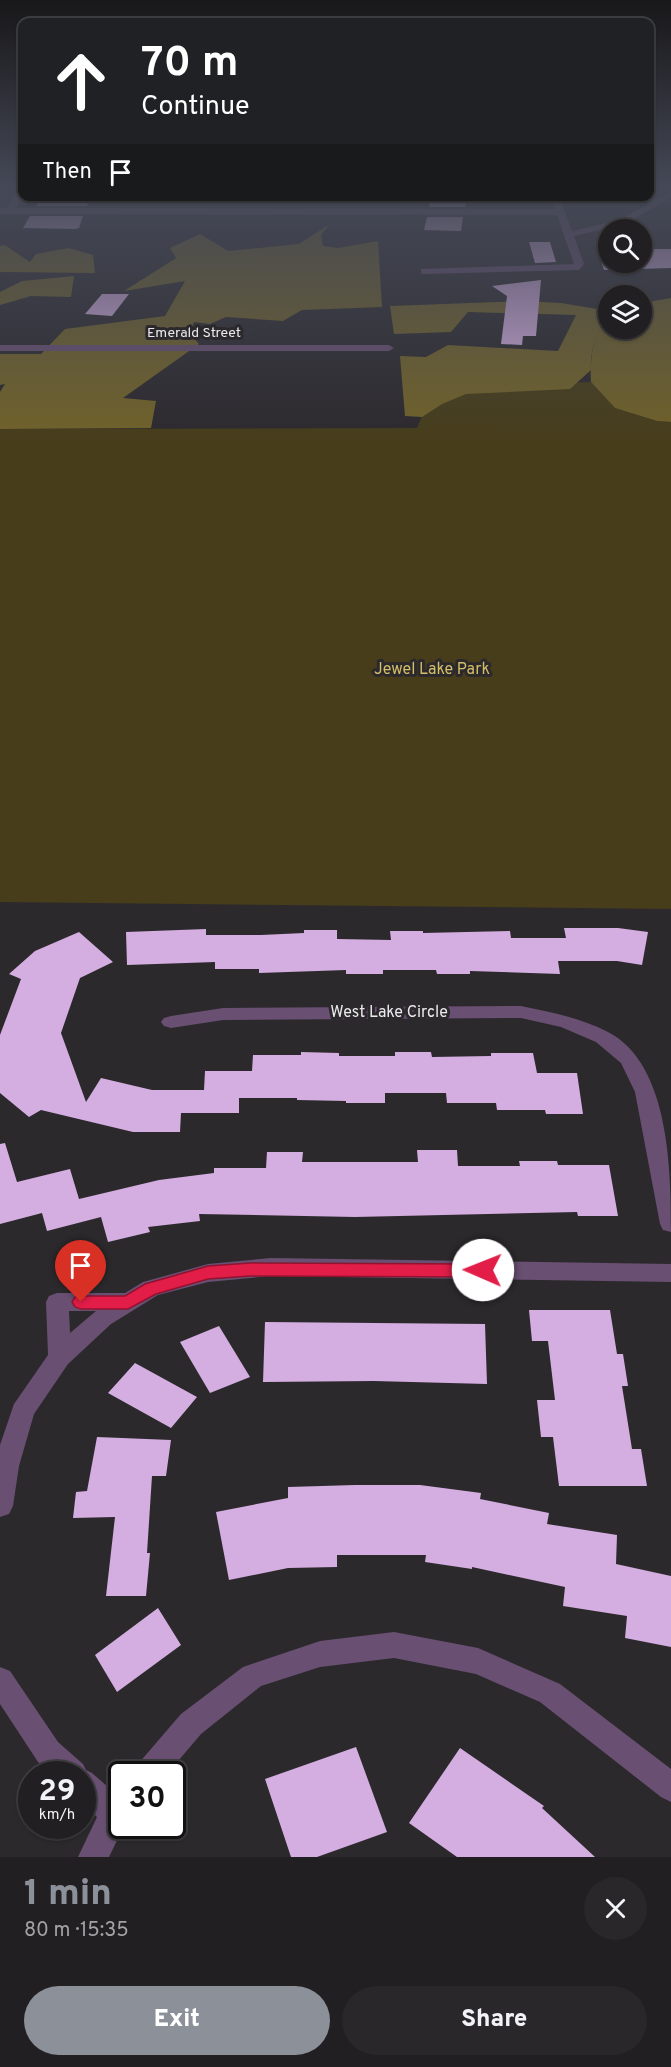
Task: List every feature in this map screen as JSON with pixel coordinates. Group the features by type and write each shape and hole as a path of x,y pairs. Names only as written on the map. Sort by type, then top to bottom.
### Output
{"street":[{"name":"Emerald Street","path":"0,348 388,348"},
{"name":"West Lake Circle","path":"171,1022 223,1014 521,1012 566,1022 603,1036 629,1059 645,1092 671,1224"},
{"path":"0,1506 6,1466 23,1410 60,1357 103,1317 151,1288 208,1273 271,1268 671,1273"},
{"path":"60,1357 57,1302 128,1302"},
{"path":"159,1761 191,1724 253,1676 320,1654 394,1645 478,1661 550,1693 671,1787"},
{"path":"0,1680 48,1752 58,1761"},
{"path":"93,1857 108,1829"}],"green space":[{"name":"Jewel Lake Park","path":"591,382 615,408 657,421 671,422 671,909 0,902 0,429 417,428 434,387"}],"shaded area":[{"path":"153,273 380,273 382,307 302,310 283,321 226,317 210,324 194,322 190,334 199,344 123,398 156,401 151,428 0,429 0,392 5,384 0,385 0,354 41,354 65,329 165,316 185,281 124,291"},
{"path":"74,276 71,297 31,296 0,305 0,292 22,281"},
{"path":"671,298 671,422 657,421 615,408 591,382 592,356 598,333 598,339 652,339 652,301"},
{"path":"522,301 561,303 598,309 598,335 591,370 570,389 466,394 442,404 422,417 405,416 400,356 426,357 448,345 558,351 576,315 468,312 451,332 394,334 390,306"}],"building":[{"path":"541,280 536,336 523,336 522,345 501,344 507,296 492,286"},
{"path":"102,294 129,294 112,316 85,314"},
{"path":"564,928 618,928 648,932 642,965 617,961 558,961 560,974 470,971 470,974 437,974 436,970 383,970 383,974 346,974 346,970 259,973 259,969 215,969 215,962 127,965 126,932 206,929 206,935 261,935 304,933 304,930 337,930 337,939 391,940 390,931 423,931 423,933 510,931 511,938 566,938"},
{"path":"79,932 113,962 80,978 61,1033 86,1102 101,1078 152,1090 204,1090 205,1071 252,1071 253,1055 301,1055 301,1052 339,1053 339,1056 395,1056 395,1052 431,1052 432,1057 533,1053 537,1073 577,1073 583,1114 546,1114 545,1110 497,1110 496,1103 447,1103 446,1093 385,1093 385,1103 346,1103 346,1101 297,1100 297,1098 239,1098 239,1113 181,1113 180,1132 133,1132 41,1110 29,1117 0,1093 0,1035 21,979 9,974 35,951"},
{"path":"5,1143 17,1182 70,1169 79,1199 159,1180 214,1173 214,1168 266,1168 267,1152 303,1152 302,1162 418,1162 417,1150 457,1150 458,1166 520,1166 519,1161 557,1161 558,1165 609,1165 618,1216 578,1216 577,1212 355,1217 199,1214 200,1221 148,1227 150,1232 108,1242 101,1217 47,1231 42,1213 0,1224 0,1144"},
{"path":"529,1310 610,1310 617,1354 623,1354 628,1386 622,1386 632,1449 641,1449 647,1486 559,1486 553,1437 541,1437 537,1400 555,1400 548,1341 532,1341"},
{"path":"265,1322 485,1324 487,1384 374,1381 263,1382"},
{"path":"219,1326 250,1377 210,1393 180,1342"},
{"path":"135,1363 197,1397 171,1428 108,1393"},
{"path":"97,1437 171,1440 166,1476 152,1476 147,1553 150,1553 146,1596 106,1596 115,1517 73,1518 76,1492 87,1491"},
{"path":"420,1485 481,1493 480,1499 549,1513 547,1524 617,1535 616,1564 671,1576 671,1647 625,1638 627,1616 563,1606 565,1587 472,1567 472,1569 425,1562 426,1555 337,1555 337,1567 288,1568 229,1580 216,1512 288,1498 288,1487"},
{"path":"158,1608 181,1645 117,1692 95,1655"},
{"path":"356,1747 387,1832 317,1857 291,1857 265,1779"},
{"path":"460,1748 544,1806 542,1808 595,1857 457,1857 409,1823"}],"route":[{"path":"81,1302 128,1302 151,1288 208,1273 250,1269 483,1270"}]}
